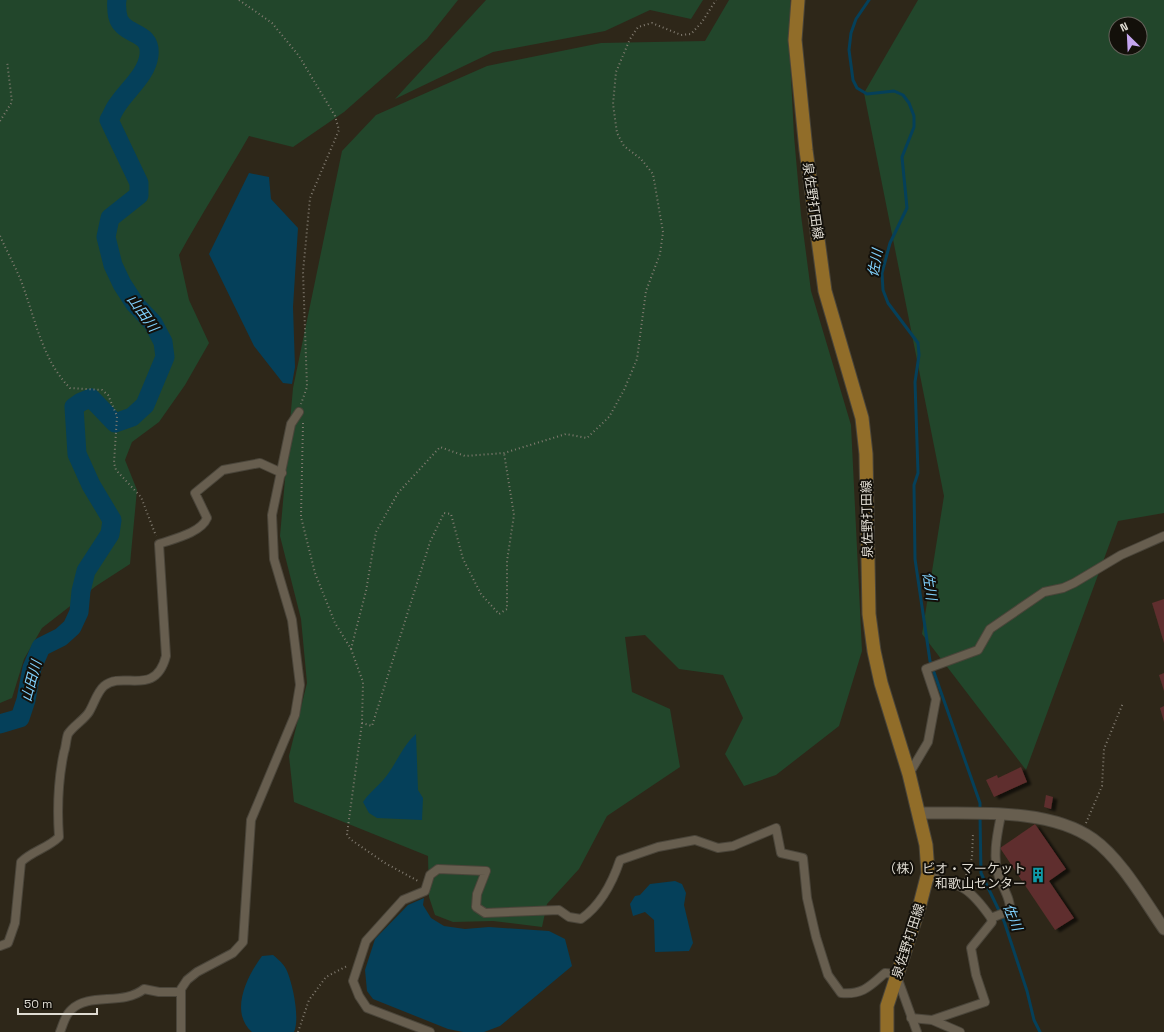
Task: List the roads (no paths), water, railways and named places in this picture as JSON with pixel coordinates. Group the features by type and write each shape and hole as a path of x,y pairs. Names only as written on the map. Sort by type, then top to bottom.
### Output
{"main road":[{"name":"泉佐野打田線","path":"798,0 795,40 806,150 825,291 862,418 866,454 869,614 874,651 881,683 920,813 926,845 927,876 919,908 896,974 887,1006 887,1032"}],"street":[{"path":"181,1032 182,992 187,980 197,972 233,953 243,942 251,820 295,715 300,685 292,620 274,559 272,515 282,473 291,424 298,412"},
{"path":"0,946 8,943 15,923 21,862 27,856 52,844 59,837 59,778 68,734 89,713 99,693 105,685 114,682 142,681 155,675 163,669 166,656 159,544 197,529 205,524 207,518 195,493 223,470 260,463 282,473"},
{"path":"909,774 928,742 936,699 926,670 938,664 978,650 990,629 1044,592 1063,588 1120,555 1164,536"},
{"path":"920,813 1030,817 1059,823 1082,832 1093,839 1109,853 1164,929"},
{"path":"932,1020 984,1002 971,948 992,922 994,917 1010,910 1010,906 998,875 995,854 996,815"},
{"path":"430,1032 367,1008 358,996 353,981 366,941 403,900 425,891 430,875 438,869 486,871 477,894 476,908 485,913 559,910 569,917 581,919 591,912 602,900 620,860 658,847 695,840 718,848 733,846 776,828 781,853 803,858 807,898 816,937 828,975 841,993 853,994 867,989 885,973 896,974 916,1032"},
{"path":"927,876 962,886 979,900 994,917"},
{"path":"60,1032 66,1016 71,1009 87,1002 128,997 138,994 144,989 159,992 182,992"},
{"path":"912,1018 932,1020 960,1032"}],"water":[{"path":"249,173 269,177 271,199 298,228 293,307 295,367 292,384 283,383 254,346 209,254"},
{"path":"416,734 418,790 423,798 422,820 377,818 369,813 363,802 384,779 407,744"},
{"path":"675,881 682,884 686,893 684,905 693,943 689,951 655,952 654,920 645,912 633,916 630,904 635,896 640,895 650,884"},
{"path":"424,898 423,905 431,918 444,926 465,929 489,927 549,931 565,939 572,966 500,1026 484,1032 463,1032 448,1029 373,999 367,991 365,970 375,939 408,905"},
{"path":"273,955 284,966 289,977 295,1002 296,1026 294,1032 252,1032 245,1024 242,1014 241,1004 243,994 246,984 256,964 262,956"}],"waterway":[{"name":"山田川","path":"0,724 20,718 26,700 32,668 41,647 61,637 72,627 79,612 81,591 86,571 110,534 112,520 91,485 77,454 74,407 91,398 115,423 132,417 145,405 165,357 163,342 153,323 135,304 122,284 113,265 106,237 110,218 139,195 139,183 109,120 122,98 145,69 149,55 149,46 146,41 141,36 123,26 119,20 117,0"},
{"name":"佐川","path":"869,0 856,19 851,33 849,50 853,80 857,88 867,94 894,91 903,95 909,103 914,116 914,127 902,157 907,208 890,243 882,273 883,290 888,303 918,343 919,355 915,382 918,473 914,485 915,559 930,661 980,803 980,810"},
{"name":"佐川","path":"980,816 981,873 1004,921 1027,991 1034,1020 1040,1032"}],"place":[{"name":"（株）ビオ・マーケット 和歌山センター","path":"1038,875"}]}
